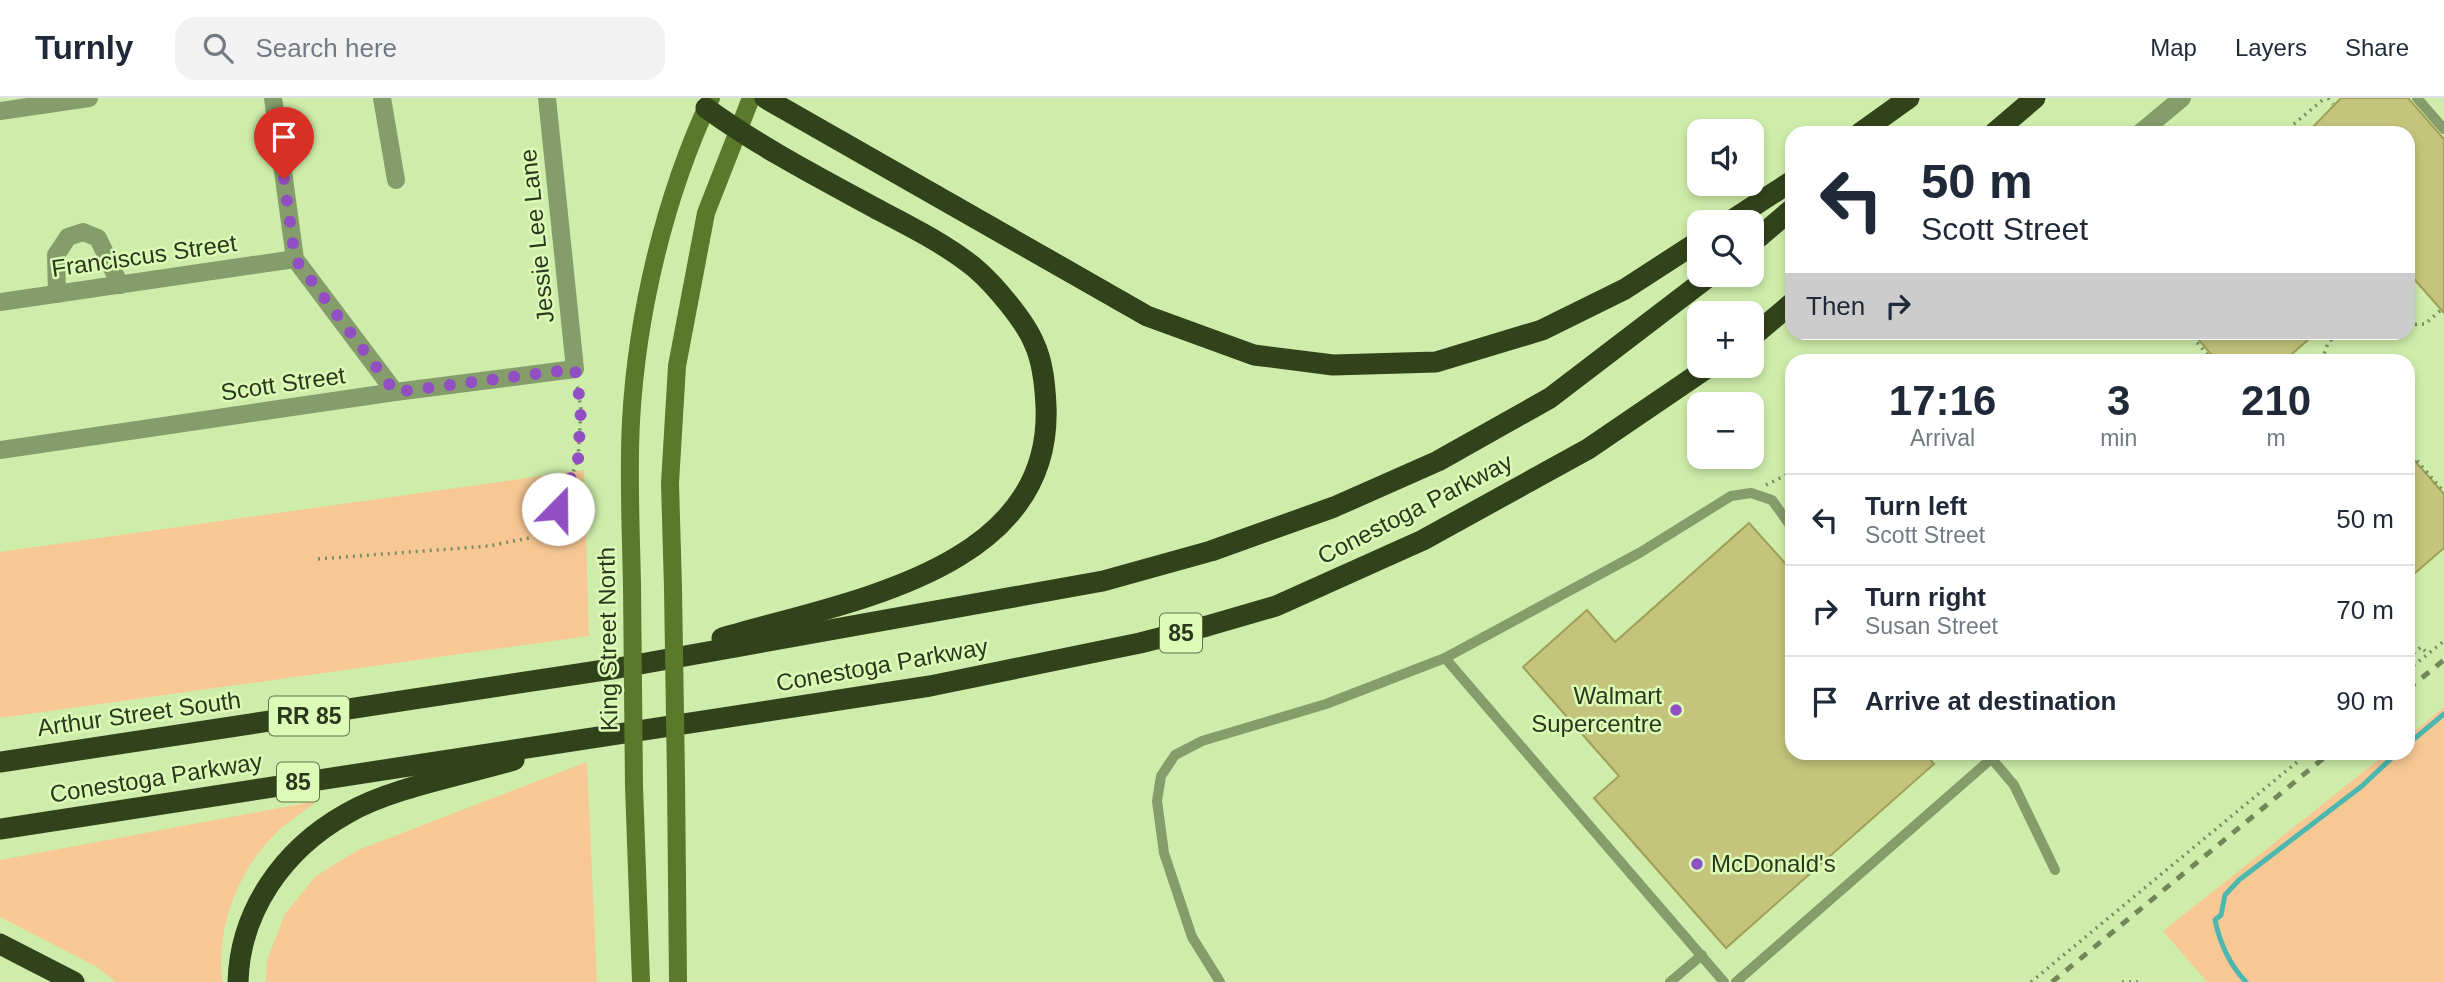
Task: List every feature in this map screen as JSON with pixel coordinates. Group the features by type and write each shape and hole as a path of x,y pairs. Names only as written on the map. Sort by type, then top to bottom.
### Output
{"highway":[{"path":"765,98 1147,316 1254,355 1333,365 1436,362 1542,330 1625,289 1687,250"},
{"path":"1870,126 1909,98"},
{"path":"1892,126 1926,98"},
{"path":"2002,126 2035,98"},
{"path":"618,668 914,581 950,562 997,530 1032,478 1043,447 1047,418 1045,385 1034,343 1013,311 976,269 922,233 738,131 705,101"},
{"path":"1747,210 1785,186"},
{"path":"1764,233 1785,215"},
{"name":"Conestoga Parkway","path":"618,668 1103,581 1211,551 1334,507 1438,461 1550,398 1695,287"},
{"path":"1764,327 1785,309"},
{"name":"Conestoga Parkway","path":"0,829 930,686 1140,643 1276,606 1423,540 1588,449 1692,378"},
{"name":"Arthur Street South","path":"0,762 618,668"},
{"path":"238,982 239,960 249,920 272,880 303,843 347,813 387,797 596,737"},
{"path":"0,944 74,982"}],"main road":[{"path":"678,982 670,483 677,366 706,213 751,98"},
{"name":"King Street North","path":"640,982 634,786 631,418 640,342 672,197 685,152 705,101"}],"street":[{"path":"0,111 89,98"},
{"path":"274,98 295,259 395,392"},
{"path":"382,98 396,180"},
{"name":"Jessie Lee Lane","path":"547,98 575,369"},
{"path":"2148,126 2182,98"},
{"path":"57,294 56,255 68,237 83,232 97,238 120,285"},
{"name":"Franciscus Street","path":"0,302 295,259"},
{"name":"Scott Street","path":"0,450 395,392 575,369"}],"lane":[{"path":"2417,98 2444,129"},
{"path":"1220,982 1192,937 1164,853 1157,801 1161,776 1175,755 1202,741 1336,700 1445,658 1641,552 1731,496 1751,493 1772,500 1785,518"},
{"path":"1445,658 1724,982"},
{"path":"1736,982 1985,760"},
{"path":"1992,760 2014,785 2055,870"},
{"path":"1670,982 1702,955"}],"path":[{"path":"2292,126 2327,98 2333,104"},
{"path":"2415,325 2425,324 2441,310"},
{"path":"2195,340 2207,354"},
{"path":"318,559 489,546 528,538 558,509 578,460 581,408 575,369"},
{"path":"2415,458 2444,492"},
{"path":"1751,493 1785,476"},
{"path":"2415,664 2444,641"},
{"path":"2415,653 2421,648 2428,654"},
{"path":"2031,982 2299,760"},
{"path":"2122,982 2140,982"}],"shaded area":[{"path":"584,470 589,636 0,718 0,552"},
{"path":"2444,707 2444,982 2207,982 2163,931 2378,760 2415,760 2415,730"},
{"path":"587,762 597,982 266,982 267,960 285,914 316,876 358,850"},
{"path":"317,801 275,834 250,866 240,884 232,902 222,942 222,982 116,982 97,967 0,917 0,860"}],"building":[{"path":"2341,98 2408,98 2444,139 2444,313 2415,280 2415,126 2314,126"},
{"path":"2199,340 2308,340 2292,354 2211,354"},
{"path":"2415,461 2444,494 2444,548 2415,573"},
{"name":"Walmart Supercentre","path":"1749,523 1785,563 1785,760 1931,760 1934,764 1726,948 1594,798 1619,776 1523,667 1587,610 1615,642"}],"waterway":[{"path":"2415,738 2444,714"},
{"path":"2246,982 2230,961 2217,929 2215,920 2221,915 2225,895 2239,880 2362,786 2390,760"}],"railway":[{"path":"2415,683 2444,660"},
{"path":"2052,982 2321,760"}],"place":[{"name":"Walmart Supercentre","path":"1676,710"},
{"name":"McDonald's","path":"1697,864"}],"route":[{"path":"284,179 295,259 395,392 575,369 581,408 578,460 558,509"}]}
